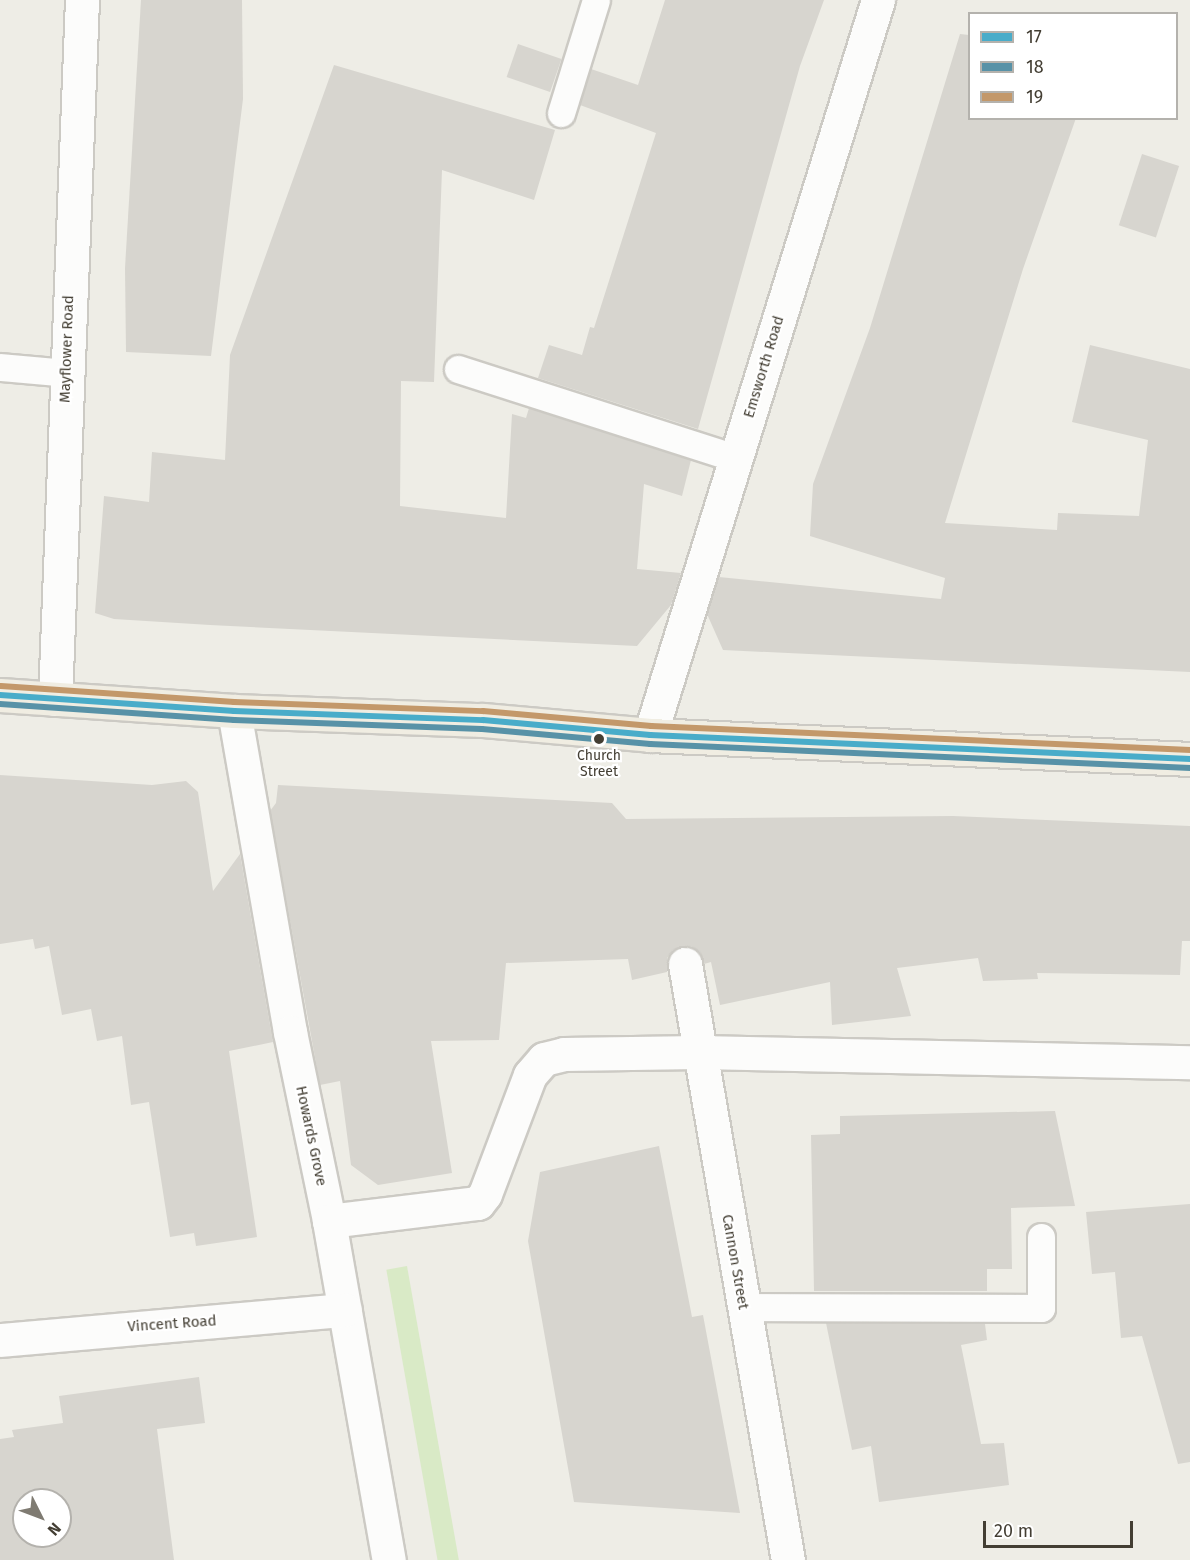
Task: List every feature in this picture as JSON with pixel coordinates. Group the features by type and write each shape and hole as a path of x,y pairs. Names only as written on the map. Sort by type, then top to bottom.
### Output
{"main road":[{"path":"0,695 234,711 483,720 650,735 1190,759"}],"street":[{"name":"Mayflower Road","path":"55,699 82,0"},
{"name":"Emsworth Road","path":"650,735 878,0"},
{"name":"Howards Grove","path":"234,711 290,1032 329,1221 389,1560"},
{"name":"Cannon Street","path":"685,964 742,1306 788,1560"},
{"path":"329,1221 478,1203 485,1194 530,1076 544,1059 564,1054 699,1052 1190,1062"},
{"name":"Vincent Road","path":"0,1340 345,1311"}],"lane":[{"path":"561,114 596,0"},
{"path":"0,367 67,373"},
{"path":"458,369 736,458"},
{"path":"742,1306 1041,1308 1041,1237"}],"green space":[{"path":"407,1266 459,1560 438,1560 386,1270"}],"building":[{"path":"141,0 242,0 243,99 211,356 126,352 125,268"},
{"path":"665,0 824,0 800,66 698,429 538,378 549,345 582,355 590,327 594,328 656,133 580,105 591,69 638,85"},
{"path":"960,34 968,35 968,120 1075,120 1023,269 945,523 1057,530 1058,513 1139,516 1148,440 1072,422 1090,345 1190,369 1190,672 723,650 707,614 719,577 941,599 945,578 810,536 813,484 870,328"},
{"path":"518,44 561,59 550,92 507,77"},
{"path":"334,65 555,130 534,200 442,170 434,382 401,381 400,506 506,518 512,414 526,418 529,408 691,460 682,496 644,484 637,569 681,573 671,605 637,646 210,625 114,619 95,613 104,496 149,502 152,452 225,460 230,355"},
{"path":"1142,154 1179,166 1156,237 1119,225"},
{"path":"0,775 152,785 186,781 198,792 213,891 240,854 273,1042 229,1051 257,1237 196,1246 194,1233 170,1237 149,1102 131,1105 122,1036 97,1041 91,1009 62,1015 49,946 35,949 33,939 0,944"},
{"path":"278,785 612,803 626,819 953,816 1190,826 1190,941 1182,941 1180,975 1037,973 1038,979 983,981 978,958 897,968 911,1016 832,1025 830,982 720,1005 711,962 704,964 700,952 691,946 673,950 667,958 667,972 632,980 628,959 506,963 499,1040 431,1041 452,1173 378,1185 351,1165 340,1081 320,1085 270,811 276,803"},
{"path":"1055,1111 1075,1206 1011,1208 1012,1269 987,1269 987,1291 814,1291 811,1135 840,1134 840,1116"},
{"path":"659,1146 692,1317 703,1315 740,1513 574,1502 528,1241 540,1172"},
{"path":"1190,1204 1190,1462 1178,1464 1142,1336 1121,1338 1115,1272 1092,1274 1086,1212"},
{"path":"826,1323 985,1324 987,1340 961,1345 981,1444 1004,1443 1009,1485 879,1502 871,1446 852,1450"},
{"path":"199,1377 205,1423 157,1429 174,1560 0,1560 0,1439 14,1437 12,1430 63,1423 59,1396"}],"transit line":[{"name":"19","path":"1,686 234,702 483,711 651,726 1190,750"},
{"name":"17","path":"0,695 234,711 483,720 650,735 1190,759"},
{"name":"18","path":"0,704 234,720 482,729 650,744 1190,768"}],"place":[{"name":"Church Street","path":"599,739"}]}
